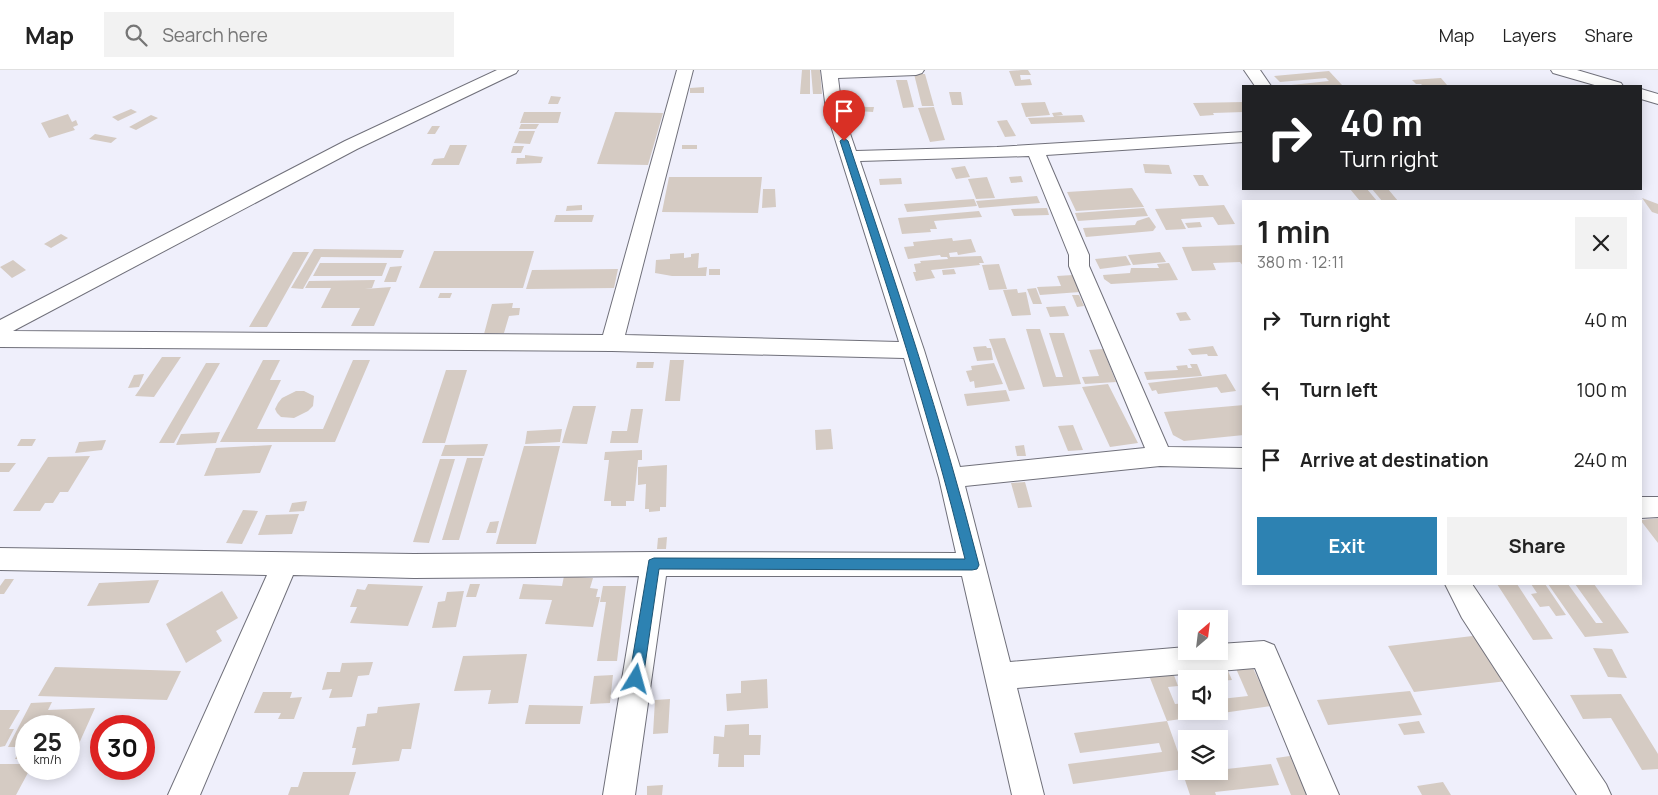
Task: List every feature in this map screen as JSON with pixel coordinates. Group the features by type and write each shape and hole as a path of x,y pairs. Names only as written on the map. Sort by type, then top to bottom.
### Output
{"street":[{"path":"0,328 351,145 510,70"},
{"path":"612,343 685,70"},
{"path":"916,70 829,72 834,110 913,350 951,478 1028,795"},
{"path":"1252,70 1262,85"},
{"path":"1552,85 1559,70 1612,85"},
{"path":"1642,94 1658,99"},
{"path":"849,156 943,156 995,151 1036,152 1242,137"},
{"path":"1036,152 1079,254 1079,266 1082,275 1160,456"},
{"path":"0,339 612,343 913,350"},
{"path":"951,478 1160,456 1242,458"},
{"path":"1642,508 1658,507"},
{"path":"0,559 414,566 654,564 972,565"},
{"path":"184,795 285,564"},
{"path":"619,795 654,564"},
{"path":"1459,585 1472,609 1595,795"},
{"path":"1000,676 1264,654 1323,795"}],"building":[{"path":"802,70 810,70 810,94 800,94"},
{"path":"811,70 820,70 822,94 813,94"},
{"path":"1028,70 1031,75 1020,75 1021,80 1030,79 1032,85 1015,86 1009,71"},
{"path":"1329,71 1342,85 1291,85 1329,81 1326,78 1280,82 1274,76"},
{"path":"914,74 925,74 934,106 922,106"},
{"path":"1441,78 1447,85 1422,85 1416,84 1412,80"},
{"path":"896,80 907,80 914,107 903,108"},
{"path":"704,87 704,93 690,93 690,88"},
{"path":"949,92 961,92 963,105 952,105"},
{"path":"551,96 561,97 558,104 548,104"},
{"path":"1045,102 1050,115 1026,117 1021,103"},
{"path":"1242,102 1242,112 1213,113 1214,115 1200,116 1193,103"},
{"path":"857,107 874,107 873,112 857,111"},
{"path":"934,107 945,140 930,142 918,108"},
{"path":"131,109 137,112 118,121 112,117"},
{"path":"524,112 561,112 558,123 520,123"},
{"path":"615,112 663,113 648,165 597,164"},
{"path":"1061,112 1063,115 1055,116 1082,115 1085,122 1031,124 1028,118 1054,117 1052,113"},
{"path":"68,114 72,122 76,120 78,125 73,127 75,130 49,138 41,123"},
{"path":"151,115 158,118 136,130 129,127"},
{"path":"1007,120 1016,136 1005,137 997,121"},
{"path":"521,124 539,124 536,129 519,129"},
{"path":"432,126 440,126 435,134 427,134"},
{"path":"519,131 535,131 530,144 514,143"},
{"path":"95,134 117,138 111,143 89,139"},
{"path":"450,145 467,145 459,165 431,165 434,159 444,158"},
{"path":"682,145 697,145 697,149 682,149"},
{"path":"513,146 524,146 521,153 511,153"},
{"path":"525,155 543,157 541,163 516,164 517,158 525,158"},
{"path":"1143,164 1169,165 1172,174 1145,173"},
{"path":"965,166 970,177 956,179 951,168"},
{"path":"1193,175 1203,175 1209,186 1199,186"},
{"path":"1021,176 1023,182 1011,183 1009,177"},
{"path":"669,177 762,177 758,213 662,212"},
{"path":"987,177 995,198 976,199 968,179"},
{"path":"901,178 902,184 880,185 879,179"},
{"path":"1132,188 1144,207 1076,211 1067,192"},
{"path":"763,189 775,189 776,207 762,208"},
{"path":"1351,190 1368,190 1376,200 1359,200"},
{"path":"1373,190 1389,190 1397,200 1381,200"},
{"path":"1037,196 1040,203 979,208 976,201"},
{"path":"1642,198 1658,204 1658,214 1652,212"},
{"path":"974,199 977,206 907,212 904,204"},
{"path":"582,205 582,210 566,211 567,206"},
{"path":"1224,205 1235,224 1218,225 1213,217 1181,219 1186,229 1166,230 1155,209"},
{"path":"1047,208 1049,215 1014,216 1011,209"},
{"path":"1144,208 1148,216 1078,221 1075,213"},
{"path":"979,211 982,217 934,221 937,229 930,229 931,232 902,234 898,218"},
{"path":"556,215 594,215 592,222 554,222"},
{"path":"1149,217 1156,227 1153,231 1086,237 1083,228 1135,225 1137,221"},
{"path":"1200,222 1202,227 1188,228 1185,223"},
{"path":"61,234 68,238 51,248 44,244"},
{"path":"952,238 953,241 971,239 976,252 958,255 957,252 949,253 950,257 981,256 984,263 931,270 935,278 916,281 913,272 916,272 914,264 921,263 920,261 948,259 940,255 908,259 904,247 914,246 913,242"},
{"path":"1242,245 1242,264 1240,262 1213,263 1216,270 1192,271 1182,247"},
{"path":"314,249 404,250 401,258 321,257 303,289 291,288"},
{"path":"434,251 534,251 523,288 419,288"},
{"path":"293,252 309,252 267,327 249,327"},
{"path":"1160,252 1166,262 1133,265 1128,255"},
{"path":"684,253 684,258 691,257 691,254 699,253 698,268 707,267 706,276 672,276 655,273 656,260 670,259 670,254"},
{"path":"1126,256 1131,265 1100,269 1095,259"},
{"path":"13,260 26,270 12,278 0,267"},
{"path":"320,263 387,263 382,276 313,276"},
{"path":"1169,263 1178,280 1111,284 1104,279 1103,275 1130,273 1131,268 1159,268 1157,264"},
{"path":"999,264 1007,289 989,290 982,265"},
{"path":"402,266 396,282 384,282 390,267"},
{"path":"618,269 614,288 526,289 532,270"},
{"path":"709,269 720,269 720,275 709,275"},
{"path":"954,269 956,274 943,275 942,270"},
{"path":"1073,275 1080,292 1040,295 1037,287 1061,286 1057,276"},
{"path":"375,280 372,288 365,289 391,287 374,326 351,326 360,308 321,308 331,288 305,288 309,281"},
{"path":"1036,288 1042,304 1033,304 1027,289"},
{"path":"1017,289 1018,293 1026,292 1031,315 1012,316 1003,290"},
{"path":"440,293 452,293 450,298 438,298"},
{"path":"1072,295 1079,295 1084,306 1077,307"},
{"path":"513,303 512,308 520,308 519,315 509,316 504,333 484,334 492,304"},
{"path":"1065,306 1069,316 1050,317 1046,307"},
{"path":"1186,312 1191,320 1180,321 1176,313"},
{"path":"1026,329 1040,329 1056,377 1063,377 1049,333 1064,333 1081,384 1043,387"},
{"path":"1005,338 1025,389 1009,391 989,339"},
{"path":"986,346 991,348 993,360 977,361 973,347"},
{"path":"1213,346 1218,356 1208,356 1207,354 1192,355 1188,349"},
{"path":"1103,349 1116,382 1085,384 1082,377 1099,376 1089,350"},
{"path":"162,357 181,357 154,397 135,396"},
{"path":"263,360 280,360 270,380 281,380 257,429 323,429 353,360 370,360 335,442 220,442"},
{"path":"670,360 684,360 680,401 665,401"},
{"path":"637,362 654,362 653,368 636,368"},
{"path":"206,363 220,363 174,443 159,443"},
{"path":"994,363 1003,384 975,388 974,381 970,382 966,371 972,370 971,366"},
{"path":"1190,364 1197,364 1202,376 1147,380 1144,372 1178,370 1176,366 1187,365 1188,368 1192,368"},
{"path":"446,370 467,370 445,443 422,443"},
{"path":"144,374 139,387 128,388 134,375"},
{"path":"1226,374 1236,391 1221,393 1217,387 1158,394 1156,390 1152,391 1148,383"},
{"path":"1108,384 1138,443 1110,447 1082,387"},
{"path":"1006,390 1010,401 967,406 964,394"},
{"path":"296,391 304,391 314,396 313,406 308,411 294,418 281,417 275,409 278,403 282,398"},
{"path":"1242,405 1242,435 1184,441 1173,435 1164,412"},
{"path":"573,406 596,406 587,444 562,443"},
{"path":"631,409 643,409 638,443 610,443 612,431 627,431"},
{"path":"1073,425 1083,450 1068,451 1058,426"},
{"path":"562,429 560,442 525,444 527,431"},
{"path":"831,429 833,449 816,450 815,430"},
{"path":"220,432 216,443 176,445 181,434"},
{"path":"21,439 36,439 32,446 17,446"},
{"path":"106,440 102,450 75,453 79,442"},
{"path":"488,444 484,456 441,456 445,445"},
{"path":"272,445 260,473 204,476 216,448"},
{"path":"1024,445 1026,456 1017,456 1015,446"},
{"path":"524,446 560,446 536,544 496,544"},
{"path":"642,450 642,460 638,460 634,501 626,501 626,506 611,506 611,501 604,501 609,460 604,460 605,452"},
{"path":"90,456 68,492 60,492 53,503 45,503 40,511 13,511 48,457"},
{"path":"467,458 483,458 459,540 442,540"},
{"path":"440,459 455,459 429,543 413,542"},
{"path":"0,463 16,463 9,472 0,472"},
{"path":"667,465 666,507 660,507 660,511 649,512 649,509 645,509 646,484 638,485 638,467"},
{"path":"1025,482 1032,507 1018,508 1011,483"},
{"path":"307,501 304,511 289,512 292,503"},
{"path":"243,510 258,511 242,544 226,543"},
{"path":"299,514 292,534 258,535 266,515"},
{"path":"1658,518 1658,543 1642,522 1642,520"},
{"path":"499,521 496,533 486,533 490,522"},
{"path":"667,537 666,549 657,549 658,538"},
{"path":"564,576 593,578 590,588 598,589 596,597 600,597 593,627 545,624 552,600 519,599 523,584 562,586"},
{"path":"5,579 14,579 4,594 0,594 0,586"},
{"path":"159,580 149,603 87,606 99,583"},
{"path":"368,584 423,586 408,626 350,623 357,607 350,607 357,589 365,590"},
{"path":"470,584 480,584 476,597 466,597"},
{"path":"1498,585 1518,585 1553,639 1533,640"},
{"path":"1532,585 1546,585 1566,615 1556,616 1549,606 1540,607 1531,594 1537,593"},
{"path":"1549,585 1569,585 1596,623 1603,623 1576,585 1595,585 1629,633 1585,637"},
{"path":"603,586 626,586 617,661 597,661 606,602 600,602"},
{"path":"222,591 238,618 216,631 222,641 186,663 166,624"},
{"path":"464,591 456,627 432,628 438,602 445,601 447,592"},
{"path":"1481,635 1493,655 1486,656 1493,667 1498,666 1507,681 1414,692 1388,646"},
{"path":"1593,648 1612,649 1627,678 1608,677"},
{"path":"527,654 518,703 488,704 491,690 454,691 463,656"},
{"path":"373,662 369,675 358,676 352,697 329,698 332,689 322,690 327,672 340,672 342,663"},
{"path":"1250,662 1271,706 1228,712 1228,698 1248,696 1234,664"},
{"path":"1225,664 1228,670 1183,670"},
{"path":"55,667 181,671 167,700 38,696"},
{"path":"1172,670 1178,686 1168,687 1175,704 1178,704 1178,719 1167,721 1148,673"},
{"path":"1228,671 1232,680 1228,680"},
{"path":"613,675 610,703 590,704 594,676"},
{"path":"767,679 768,708 727,711 726,694 741,693 741,681"},
{"path":"1410,691 1422,715 1328,725 1317,700"},
{"path":"263,692 292,692 290,698 302,697 294,719 278,719 281,713 254,713"},
{"path":"1621,694 1658,754 1658,769 1642,770 1611,718 1583,719 1570,695"},
{"path":"670,699 668,733 653,734 655,700"},
{"path":"52,702 48,710 95,708 92,715 90,715 80,741 80,715 25,715 31,703"},
{"path":"420,703 411,749 402,749 399,761 352,765 356,748 352,748 357,727 365,726 367,714 377,713 378,707"},
{"path":"529,705 583,706 580,724 525,724"},
{"path":"0,710 20,710 15,715 9,729 14,729 5,746 0,747"},
{"path":"1167,721 1178,752 1178,770 1073,784 1068,764 1162,752 1159,743 1080,753 1074,733"},
{"path":"1419,721 1425,733 1404,735 1398,724"},
{"path":"749,724 749,735 761,735 760,755 744,755 744,767 718,767 719,754 713,754 714,736 724,737 725,725"},
{"path":"15,734 15,747 8,747"},
{"path":"1290,756 1307,795 1291,795 1276,758"},
{"path":"0,764 15,764 15,780 24,780 16,795 0,795"},
{"path":"1271,764 1279,785 1215,792 1216,795 1190,795 1185,780 1228,780 1228,769"},
{"path":"303,772 356,772 349,795 288,795 291,787 298,787"},
{"path":"1443,782 1451,795 1422,795 1417,786"},
{"path":"663,785 662,795 647,795 647,786"}],"route":[{"path":"636,679 654,564 972,565 951,478 913,350 844,141"}]}
